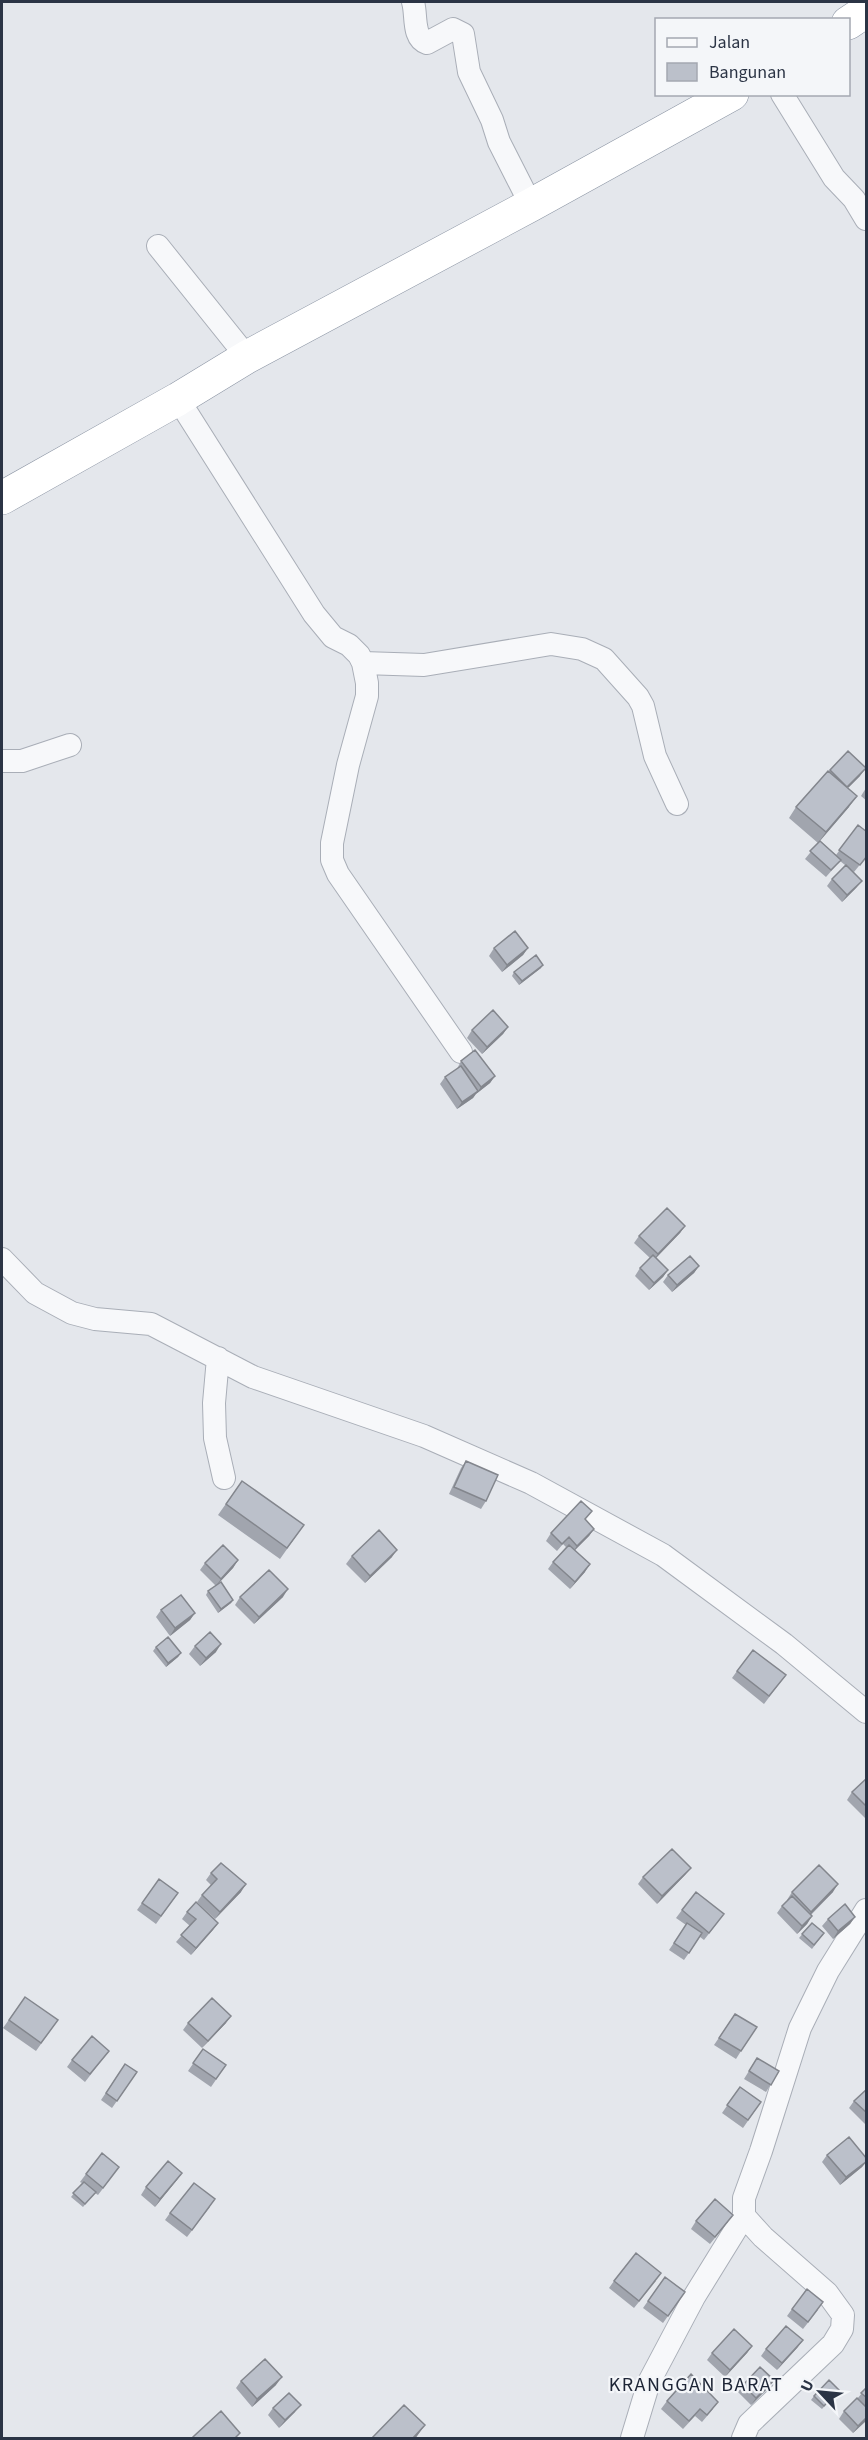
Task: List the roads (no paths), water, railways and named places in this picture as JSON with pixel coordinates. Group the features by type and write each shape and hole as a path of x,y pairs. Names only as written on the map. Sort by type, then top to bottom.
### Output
{"highway":[{"path":"850,22 867,11"},
{"path":"2,498 178,399 247,357 728,96"}],"street":[{"path":"413,2 417,13 417,35 423,42 427,43 453,29 463,34 469,72 492,120 499,142 531,205"},
{"path":"783,96 834,178 854,198 867,219"},
{"path":"797,96 840,170 849,183 867,197"},
{"path":"158,246 247,357"},
{"path":"178,399 314,614 333,637 349,645 363,663 368,690 348,765 332,843 332,860 338,874 461,1052"},
{"path":"363,663 424,665 551,644 564,645 594,654 613,667 643,706 655,756 677,804"},
{"path":"2,761 22,761 70,745"},
{"path":"2,1259 35,1293 72,1313 151,1324 253,1377 282,1389 424,1436 531,1483 663,1556 784,1644 867,1712"},
{"path":"218,1358 214,1403 215,1438 224,1478"},
{"path":"632,2439 649,2382 694,2297 744,2216 744,2198 800,2028 828,1971 867,1910"},
{"path":"743,2439 749,2424 833,2344 842,2329 843,2315 827,2293 763,2237 744,2216"}],"district":[{"name":"KRANGGAN BARAT","path":"696,2384"}]}
